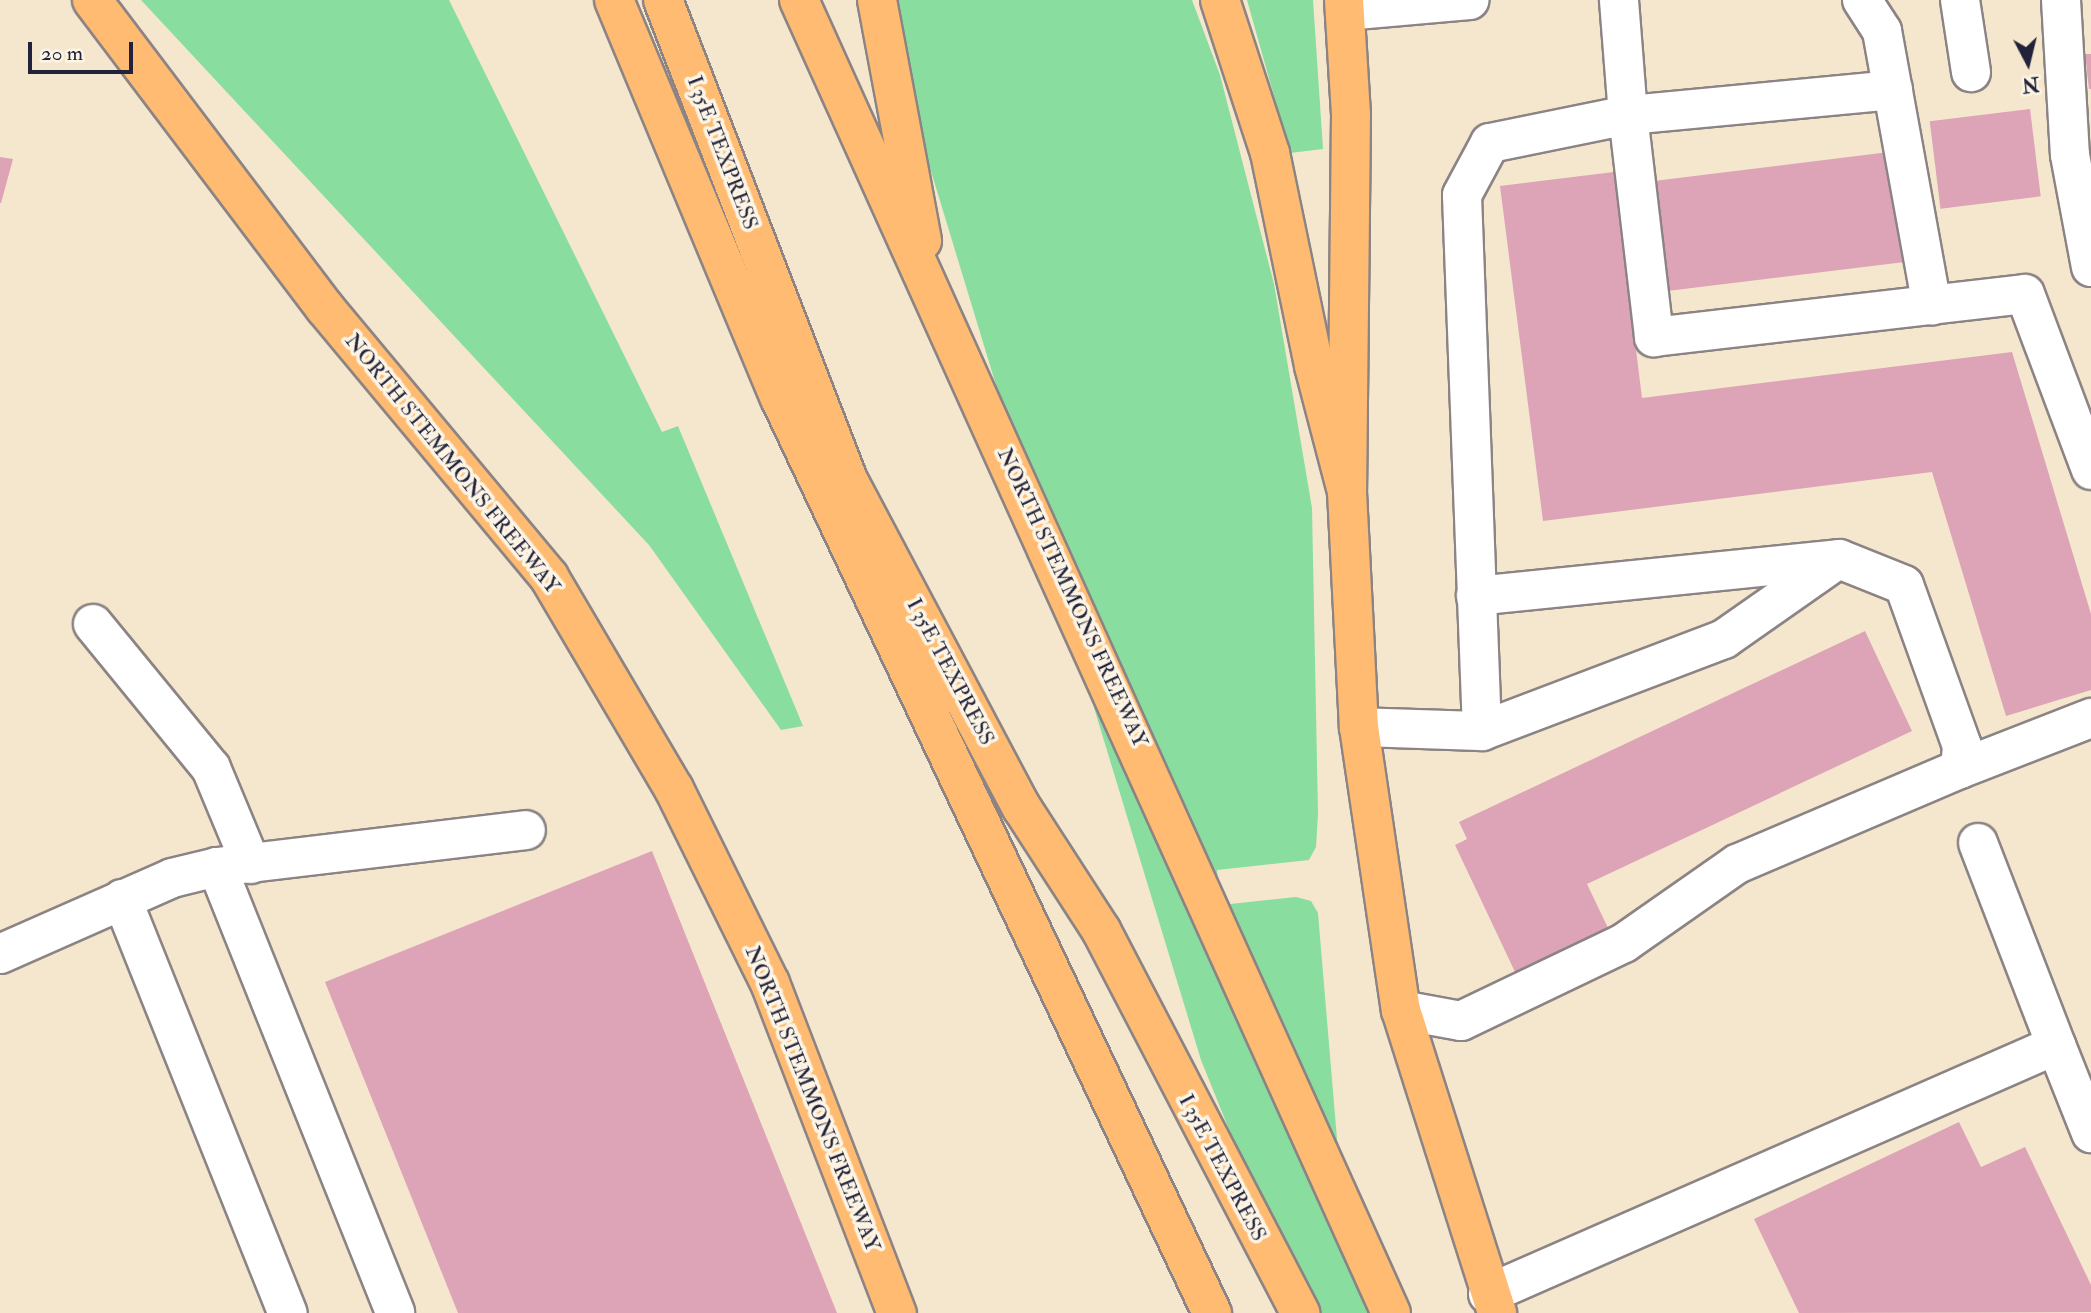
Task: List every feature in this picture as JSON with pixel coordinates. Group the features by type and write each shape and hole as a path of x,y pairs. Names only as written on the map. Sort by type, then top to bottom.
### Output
{"main road":[{"name":"NORTH STEMMONS FREEWAY","path":"92,0 325,308 549,577 674,789 770,984 897,1313"},
{"path":"614,0 780,398 1212,1313"},
{"name":"I 35E TEXPRESS","path":"663,0 848,480 1022,808 1101,930 1300,1313"},
{"name":"NORTH STEMMONS FREEWAY","path":"799,0 933,302 1116,691 1391,1313"},
{"path":"877,0 933,302"},
{"path":"1220,0 1270,153 1314,366 1347,492"},
{"path":"1345,5 1351,115 1347,492 1359,727 1401,1010 1492,1304"}],"street":[{"path":"1345,5 1469,0"},
{"path":"1619,0 1628,115 1654,337 2025,294 2091,470"},
{"path":"1862,0 1882,31 1931,305"},
{"path":"1960,0 1971,72"},
{"path":"2061,0 2070,155 2091,267"},
{"path":"1482,731 1462,195 1490,143 1628,115 1893,90"},
{"path":"1476,596 1839,559 1904,585 1962,746 1960,768"},
{"path":"1359,727 1482,731 1724,639 1839,559"},
{"path":"93,624 211,768 234,865 395,1313"},
{"path":"1401,1010 1461,1021 1624,943 1737,864 1960,768 2091,718"},
{"path":"0,954 122,900 234,865 526,830"},
{"path":"1978,844 2091,1133"},
{"path":"122,900 288,1313"},
{"path":"1492,1304 2056,1045"}],"green space":[{"path":"141,0 449,0 662,432 678,426 803,726 781,730 649,545"},
{"path":"879,0 1192,0 1220,75 1274,284 1312,508 1318,814 1316,847 1309,860 1217,870 1221,905 1296,897 1311,901 1318,913 1338,1151 1376,1313 1303,1313 1201,1060"},
{"path":"1247,0 1313,0 1323,149 1290,153"}],"building":[{"path":"2085,54 2091,54 2091,89 2089,89"},
{"path":"2030,109 2041,196 1940,209 1930,121"},
{"path":"1889,152 1903,262 1667,291 1654,181"},
{"path":"0,157 13,159 1,203 0,203"},
{"path":"1614,172 1642,398 2012,352 2091,614 2091,690 2006,716 1932,472 1543,521 1500,186"},
{"path":"1865,631 1912,731 1587,884 1609,930 1516,974 1455,845 1467,839 1459,822"},
{"path":"652,851 837,1313 458,1313 325,982"},
{"path":"1959,1122 1981,1167 2025,1147 2091,1285 2091,1312 1799,1313 1754,1219"}]}
